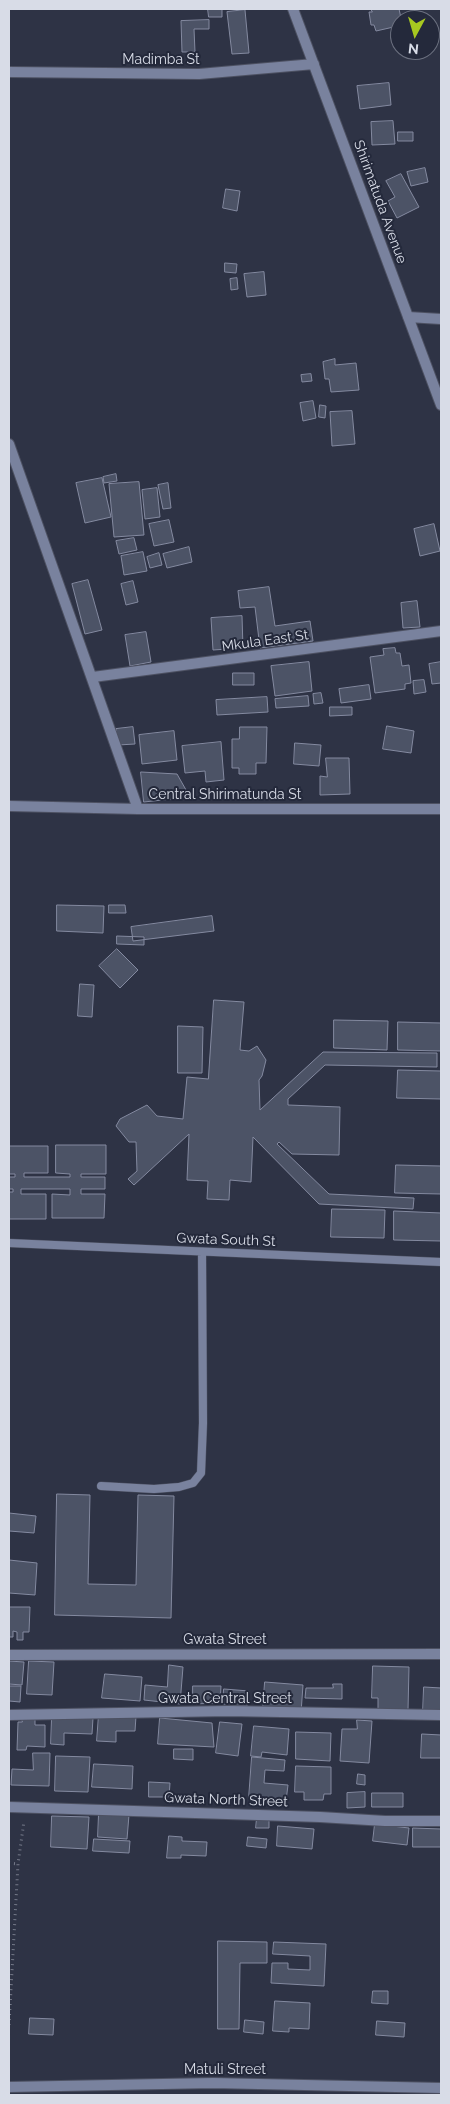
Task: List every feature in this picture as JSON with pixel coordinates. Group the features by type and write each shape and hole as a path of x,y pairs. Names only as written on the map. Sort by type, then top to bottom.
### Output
{"street":[{"name":"Shirimatuda Avenue","path":"293,9 441,405"},
{"name":"Madimba St","path":"9,72 198,74 314,64"},
{"path":"408,317 441,319"},
{"path":"9,444 93,677 138,809"},
{"name":"Mkula East St","path":"93,677 441,631"},
{"name":"Central Shirimatunda St","path":"9,806 138,809 441,809"},
{"name":"Gwata Street","path":"9,1655 441,1654"},
{"name":"Gwata Central Street","path":"9,1714 228,1711 441,1715"},
{"name":"Gwata North Street","path":"9,1807 311,1816 385,1821 441,1821"},
{"name":"Matuli Street","path":"9,2088 213,2083 441,2088"}],"lane":[{"name":"Gwata South St","path":"9,1243 441,1262"},
{"path":"101,1486 154,1489 179,1487 193,1482 201,1473 203,1423 202,1252"}],"path":[{"path":"9,2025 18,1864 26,1808"},
{"path":"9,1863 18,1864"}],"building":[{"path":"208,9 222,9 222,17 209,17"},
{"path":"371,9 399,10 390,10 390,28 376,31 374,25 371,25 369,12 372,12"},
{"path":"245,10 249,53 232,54 227,12"},
{"path":"209,20 209,29 194,29 195,52 182,52 181,21"},
{"path":"389,83 391,105 360,109 357,86"},
{"path":"393,121 395,144 372,145 371,122"},
{"path":"398,132 413,132 413,141 398,141"},
{"path":"425,168 428,182 411,186 407,172"},
{"path":"401,174 419,207 397,218 388,201 395,197 386,181"},
{"path":"226,189 240,191 237,211 223,208"},
{"path":"225,263 237,264 236,273 225,272"},
{"path":"264,272 266,295 247,297 244,274"},
{"path":"237,278 238,289 231,290 230,279"},
{"path":"335,359 335,365 356,363 359,390 331,392 329,379 325,379 323,362"},
{"path":"311,374 312,381 302,382 301,375"},
{"path":"313,401 316,418 303,421 300,403"},
{"path":"320,405 326,406 325,418 319,417"},
{"path":"352,411 355,444 332,446 330,412"},
{"path":"116,474 117,481 104,483 103,477"},
{"path":"102,478 111,517 85,523 76,483"},
{"path":"139,482 144,535 114,537 109,484"},
{"path":"168,483 171,508 163,509 158,485"},
{"path":"157,488 160,517 145,519 142,490"},
{"path":"169,520 174,542 154,546 149,524"},
{"path":"434,524 440,551 420,556 414,529"},
{"path":"134,538 137,550 119,554 116,541"},
{"path":"189,547 192,562 167,568 163,554"},
{"path":"143,552 147,571 124,575 121,556"},
{"path":"159,553 162,565 150,568 147,557"},
{"path":"88,580 102,630 85,634 72,584"},
{"path":"133,581 138,602 126,605 121,584"},
{"path":"269,587 275,626 310,621 313,641 260,648 255,607 240,608 238,591"},
{"path":"417,601 420,627 403,628 401,603"},
{"path":"242,616 243,648 213,650 211,618"},
{"path":"146,632 151,662 130,666 125,635"},
{"path":"395,648 396,653 400,653 402,666 409,665 411,683 405,684 405,689 375,693 370,657 384,655 383,649"},
{"path":"309,662 312,691 275,696 271,666"},
{"path":"441,662 441,683 432,684 429,664"},
{"path":"233,673 254,673 254,685 233,685"},
{"path":"424,680 426,692 414,694 413,681"},
{"path":"369,685 371,699 341,703 339,689"},
{"path":"321,693 323,703 314,704 313,694"},
{"path":"308,696 309,706 276,708 275,699"},
{"path":"267,697 268,712 217,715 216,700"},
{"path":"330,707 352,707 352,715 330,716"},
{"path":"387,726 414,731 411,753 383,749"},
{"path":"133,727 135,744 118,745 116,729"},
{"path":"240,727 267,727 266,763 256,763 256,774 239,774 239,768 232,768 232,739 239,739"},
{"path":"174,731 177,760 142,764 139,735"},
{"path":"221,742 224,780 206,782 205,771 185,773 182,746"},
{"path":"295,743 321,745 319,766 294,764"},
{"path":"326,758 349,758 350,794 320,795 320,776 327,777"},
{"path":"141,772 177,774 190,797 144,802"},
{"path":"57,905 104,906 103,933 57,931"},
{"path":"109,905 125,905 126,913 109,913"},
{"path":"212,916 214,931 133,941 131,927"},
{"path":"117,936 144,937 144,945 117,944"},
{"path":"117,949 138,970 120,988 99,966"},
{"path":"80,984 94,985 92,1017 78,1016"},
{"path":"214,1000 244,1002 240,1050 249,1051 257,1046 266,1060 262,1076 259,1080 260,1110 323,1052 437,1053 437,1067 325,1065 288,1099 288,1105 340,1107 339,1155 292,1154 279,1142 277,1144 329,1194 414,1198 413,1209 319,1204 253,1137 251,1182 230,1180 229,1200 207,1199 208,1181 187,1180 189,1134 134,1185 128,1179 137,1171 136,1142 129,1142 116,1126 120,1119 147,1105 157,1116 183,1119 187,1077 208,1079"},
{"path":"334,1020 388,1021 387,1050 334,1048"},
{"path":"398,1022 441,1023 441,1051 398,1050"},
{"path":"178,1026 203,1027 202,1073 178,1073"},
{"path":"398,1070 441,1071 441,1099 397,1098"},
{"path":"56,1145 106,1145 106,1174 81,1174 81,1177 105,1177 105,1189 81,1189 81,1194 105,1194 104,1218 52,1218 52,1194 70,1195 70,1189 21,1189 21,1194 46,1194 46,1219 9,1219 9,1192 13,1192 13,1189 9,1189 9,1177 15,1177 15,1174 9,1174 9,1146 48,1146 48,1173 24,1173 24,1177 70,1177 70,1174 56,1173"},
{"path":"396,1165 441,1166 441,1194 395,1193"},
{"path":"332,1209 385,1210 384,1238 331,1237"},
{"path":"394,1211 441,1213 441,1241 394,1240"},
{"path":"57,1494 90,1495 88,1584 136,1585 138,1495 174,1496 171,1618 55,1615"},
{"path":"9,1513 36,1516 34,1533 9,1531"},
{"path":"9,1560 37,1563 35,1595 9,1593"},
{"path":"9,1607 30,1607 29,1632 23,1632 23,1640 17,1640 17,1632 13,1631 13,1637 9,1637"},
{"path":"9,1661 24,1662 22,1685 9,1684"},
{"path":"29,1661 54,1662 52,1695 27,1694"},
{"path":"169,1665 183,1667 180,1704 144,1700 145,1685 167,1687"},
{"path":"373,1666 409,1667 408,1710 378,1709 378,1698 372,1698"},
{"path":"105,1674 142,1677 140,1701 102,1698"},
{"path":"265,1682 303,1685 301,1713 263,1710"},
{"path":"333,1684 342,1684 342,1699 305,1698 306,1688 333,1688"},
{"path":"9,1686 21,1686 20,1702 9,1701"},
{"path":"193,1686 221,1686 220,1703 193,1704"},
{"path":"424,1687 441,1688 441,1713 423,1712"},
{"path":"224,1689 249,1691 247,1706 223,1705"},
{"path":"99,1714 136,1716 135,1731 116,1731 116,1742 97,1741"},
{"path":"52,1717 93,1718 92,1734 64,1733 64,1745 51,1744"},
{"path":"160,1718 212,1723 214,1747 158,1744"},
{"path":"22,1719 35,1719 35,1725 45,1725 45,1747 27,1746 26,1750 17,1750 18,1722 22,1722"},
{"path":"357,1720 372,1721 369,1763 340,1761 342,1729 357,1729"},
{"path":"220,1722 242,1724 238,1756 216,1753"},
{"path":"254,1726 289,1729 287,1755 262,1752 261,1757 251,1756"},
{"path":"296,1732 331,1733 330,1761 296,1759"},
{"path":"422,1734 441,1735 441,1758 421,1758"},
{"path":"174,1749 193,1749 193,1760 174,1759"},
{"path":"33,1753 50,1753 49,1786 11,1785 12,1769 33,1770"},
{"path":"56,1756 90,1757 88,1792 55,1791"},
{"path":"252,1757 285,1760 284,1771 265,1770 264,1783 288,1785 286,1801 249,1798"},
{"path":"94,1764 133,1766 132,1789 92,1787"},
{"path":"296,1766 331,1767 331,1794 324,1794 323,1800 304,1800 304,1792 295,1792"},
{"path":"358,1774 365,1775 365,1785 357,1784"},
{"path":"149,1782 170,1783 169,1797 149,1797"},
{"path":"365,1792 365,1807 347,1808 347,1793"},
{"path":"372,1793 403,1793 403,1807 372,1807"},
{"path":"99,1813 129,1815 127,1839 98,1837"},
{"path":"52,1816 89,1817 87,1849 51,1847"},
{"path":"257,1818 269,1818 269,1828 256,1828"},
{"path":"375,1824 409,1828 407,1845 373,1841"},
{"path":"278,1826 314,1829 312,1849 277,1846"},
{"path":"413,1828 441,1829 441,1847 413,1847"},
{"path":"169,1836 182,1837 182,1841 207,1842 206,1856 181,1855 181,1858 167,1858"},
{"path":"248,1837 267,1839 266,1848 247,1846"},
{"path":"94,1839 130,1841 129,1853 93,1851"},
{"path":"218,1941 267,1942 267,1963 240,1963 239,2029 218,2029"},
{"path":"274,1942 326,1944 324,1986 271,1983 272,1963 288,1963 288,1969 310,1970 310,1956 273,1954"},
{"path":"373,1991 388,1991 388,2004 372,2003"},
{"path":"275,2001 310,2003 309,2029 289,2028 289,2032 273,2031"},
{"path":"30,2018 54,2019 53,2035 29,2034"},
{"path":"245,2020 264,2022 263,2034 244,2032"},
{"path":"377,2021 405,2023 404,2037 376,2035"}]}
